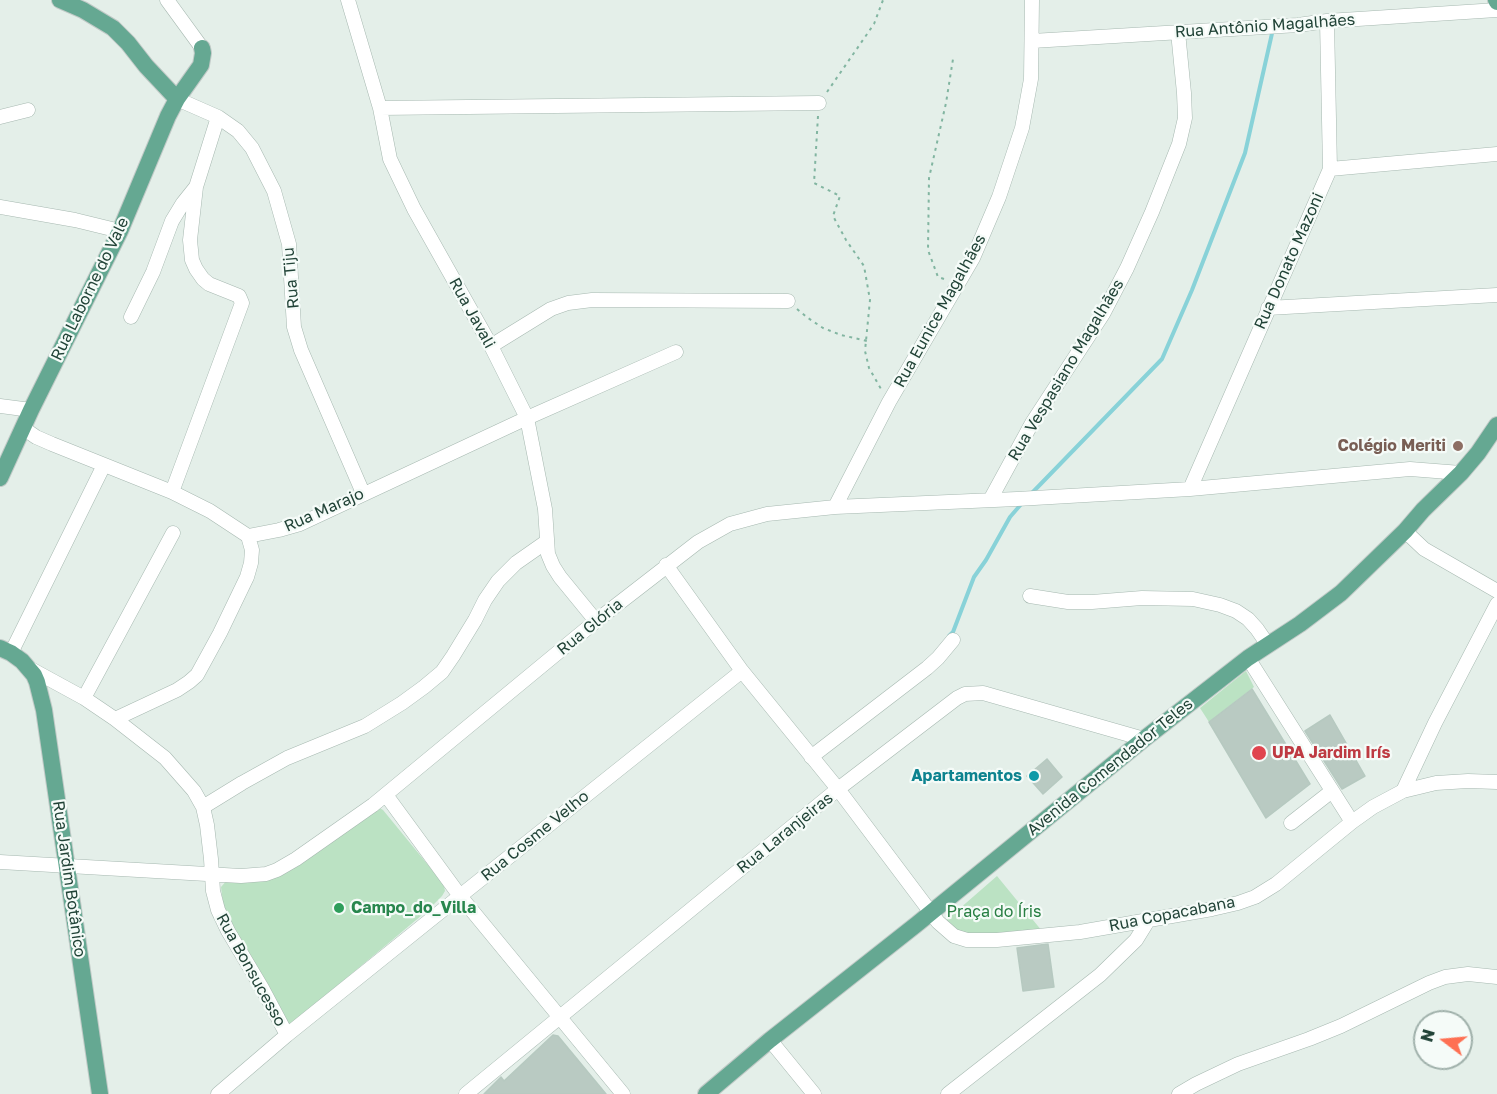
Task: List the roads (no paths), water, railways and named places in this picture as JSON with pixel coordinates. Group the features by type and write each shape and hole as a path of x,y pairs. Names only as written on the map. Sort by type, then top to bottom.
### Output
{"main road":[{"path":"60,0 113,28 177,99"},
{"name":"Rua Laborne do Vale","path":"0,478 31,410 120,231 168,116 201,65 202,48"},
{"name":"Avenida Comendador Teles","path":"706,1094 1143,738 1248,658 1300,624 1341,593 1461,473 1497,425"},
{"path":"5,651 29,668"},
{"name":"Rua Jardim Botânico","path":"29,668 37,682 44,710 100,1094"}],"street":[{"path":"167,0 202,48"},
{"name":"Rua Javali","path":"348,0 380,108 390,159 402,186 491,345 527,418 545,509 548,554 553,566 596,621"},
{"name":"Rua Eunice Magalhães","path":"835,507 889,402 973,258 995,207 1022,128 1031,79 1032,0"},
{"name":"Rua Antônio Magalhães","path":"1032,41 1497,10"},
{"name":"Rua Donato Mazoni","path":"1190,489 1330,170 1327,21"},
{"name":"Rua Vespasiano Magalhães","path":"990,500 1032,423 1103,314 1152,212 1179,144 1185,118 1178,32"},
{"name":"Rua Tiju","path":"177,99 218,117 238,131 252,148 274,191 289,244 294,327 301,350 363,493"},
{"path":"380,108 819,103"},
{"path":"0,117 28,110"},
{"path":"172,492 243,303 238,296 202,279 192,260 189,240 196,187 218,117"},
{"path":"1330,170 1497,154"},
{"path":"131,317 153,272 172,221 196,187"},
{"path":"0,207 75,220 120,231"},
{"path":"1268,308 1497,295"},
{"path":"491,345 551,309 568,303 592,300 788,301"},
{"name":"Rua Marajo","path":"248,536 300,524 363,493 676,352"},
{"path":"0,406 31,410"},
{"path":"23,428 51,444 172,492 210,511 248,536 252,550 247,577 197,675 177,690 115,719"},
{"path":"5,651 104,465"},
{"name":"Rua Glória","path":"0,861 212,874 253,875 278,870 342,828 386,795 666,565 698,542 730,524 767,514 835,507 1190,489 1399,470 1461,473"},
{"path":"1405,531 1424,549 1497,591"},
{"path":"84,698 173,533"},
{"path":"203,807 287,758 364,726 424,687 442,672 498,581 516,563 546,542"},
{"name":"Rua Copacabana","path":"666,565 742,671 838,789 947,931 967,940 997,940 1080,932 1238,903 1255,897 1276,884 1352,822 1373,807 1403,791 1436,783 1497,782"},
{"path":"1030,596 1068,602 1142,598 1193,599 1236,611 1248,619 1268,645"},
{"path":"1403,791 1435,723 1497,604"},
{"path":"806,751 927,668 953,640"},
{"path":"1248,658 1352,822"},
{"name":"Rua Bonsucesso","path":"29,668 84,698 115,719 165,758 194,791 203,807 215,901 222,921 287,1035"},
{"name":"Rua Cosme Velho","path":"218,1094 287,1035 742,671"},
{"name":"Rua Laranjeiras","path":"466,1094 838,789 957,698 973,692 983,693 1143,738"},
{"path":"1291,823 1332,791"},
{"path":"386,795 460,896 623,1094"},
{"path":"948,1094 1100,975 1136,940 1149,919"},
{"path":"1179,1094 1238,1064 1341,1026 1429,982 1468,974 1497,977"},
{"path":"770,1040 814,1094"}],"waterway":[{"path":"1030,495 1162,359 1192,290 1245,153 1273,29"},
{"path":"949,636 953,632 974,577 1010,517 1023,502"}],"place":[{"name":"Colégio Meriti","path":"1458,446"},
{"name":"UPA Jardim Irís","path":"1259,753"},
{"name":"Apartamentos","path":"1034,776"},
{"name":"Campo_do_Villa","path":"339,908"}],"park label":[{"name":"Praça do Íris","path":"994,912"}]}
